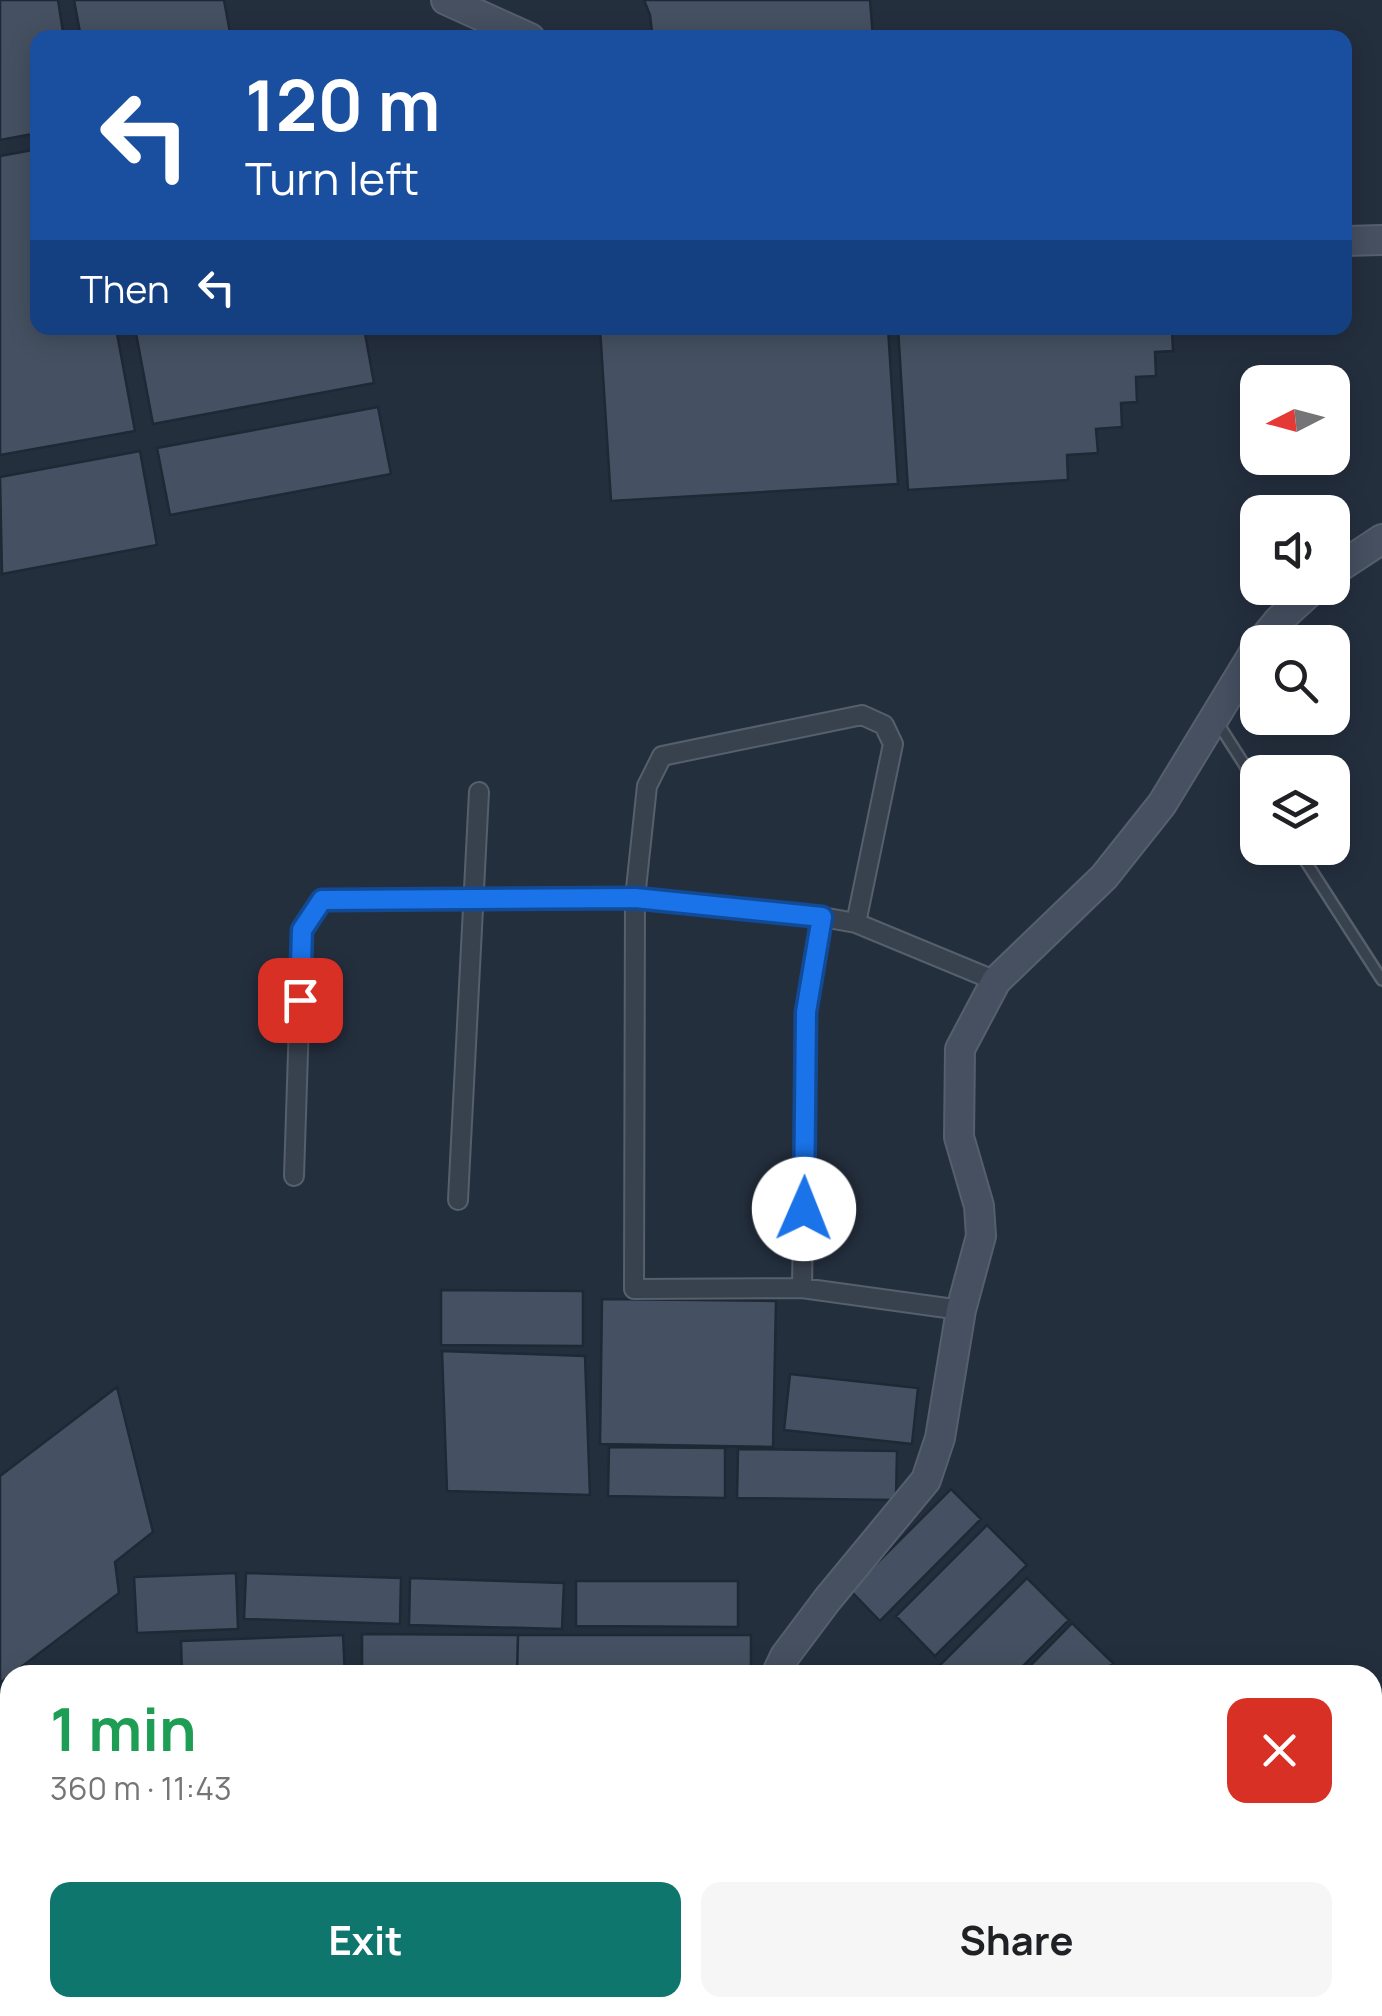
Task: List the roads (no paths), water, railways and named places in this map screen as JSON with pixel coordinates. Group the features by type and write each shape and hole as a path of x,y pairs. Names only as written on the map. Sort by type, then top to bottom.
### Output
{"street":[{"path":"446,0 512,30"},
{"path":"1352,241 1382,240"},
{"path":"1350,560 1382,539"},
{"path":"1275,625 1295,605"},
{"path":"781,1665 827,1600 926,1480 940,1438 961,1310 981,1236 979,1206 959,1137 960,1049 996,981 1104,878 1162,804 1240,672"},
{"path":"856,923 893,744 884,725 862,714 662,756 646,786 635,898 634,1290 802,1288 961,1310"},
{"path":"458,1200 479,792"},
{"path":"294,1176 302,930 322,900 635,898 822,917 856,923 996,981"},
{"path":"802,1288 806,1012 822,917"}],"lane":[{"path":"1215,719 1240,758"},
{"path":"1308,865 1382,980"}]}
